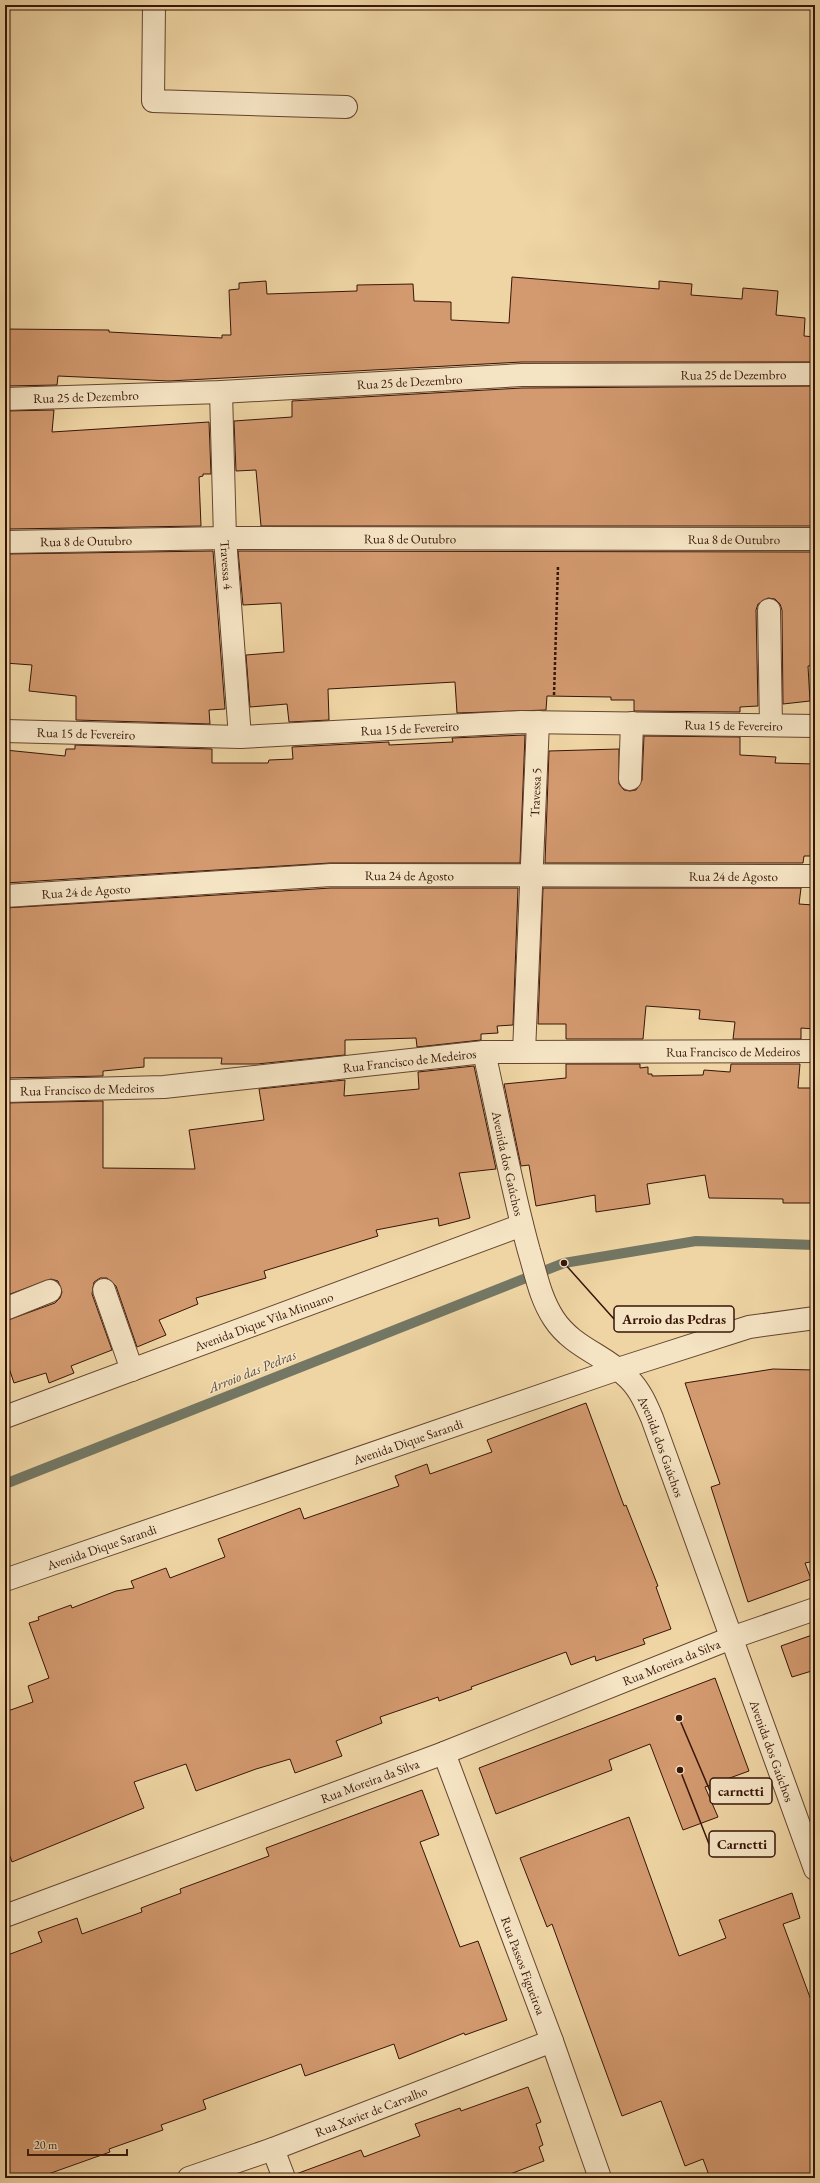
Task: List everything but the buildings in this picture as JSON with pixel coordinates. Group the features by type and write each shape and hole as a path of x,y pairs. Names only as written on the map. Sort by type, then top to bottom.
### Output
{"street":[{"path":"154,5 154,101 346,107"},
{"name":"Rua 25 de Dezembro","path":"5,399 221,392 522,375 815,374"},
{"name":"Travessa 4","path":"221,392 224,538 240,737"},
{"name":"Rua 8 de Outubro","path":"5,542 224,538 815,539"},
{"path":"769,610 771,725"},
{"name":"Rua 15 de Fevereiro","path":"5,731 240,737 538,722 815,726"},
{"name":"Travessa 5","path":"524,1052 538,722"},
{"path":"630,779 632,723"},
{"name":"Rua 24 de Agosto","path":"5,896 331,875 815,876"},
{"name":"Rua Francisco de Medeiros","path":"5,1091 164,1087 484,1052 815,1051"},
{"name":"Avenida dos Gaúchos","path":"484,1052 524,1232 542,1298 554,1320 570,1339 618,1369 630,1380 642,1396 652,1418 815,1869"},
{"name":"Avenida Dique Vila Minuano","path":"5,1417 132,1370 524,1232"},
{"path":"104,1290 132,1370"},
{"path":"5,1309 50,1291"},
{"name":"Avenida Dique Sarandi","path":"5,1580 618,1369 749,1327 815,1318"},
{"name":"Rua Moreira da Silva","path":"5,1916 444,1754 731,1638 815,1609"},
{"name":"Rua Passos Figueiroa","path":"444,1754 552,2041 600,2178"},
{"name":"Rua Xavier de Carvalho","path":"189,2178 273,2149 552,2041"},
{"path":"273,2149 284,2178"}],"path":[{"path":"538,722 554,703 558,539"}],"waterway":[{"name":"Arroio das Pedras","path":"5,1484 564,1263 696,1241 815,1245"}],"place":[{"name":"Arroio das Pedras","path":"564,1263"},
{"name":"carnetti","path":"679,1718"},
{"name":"Carnetti","path":"680,1770"}]}
